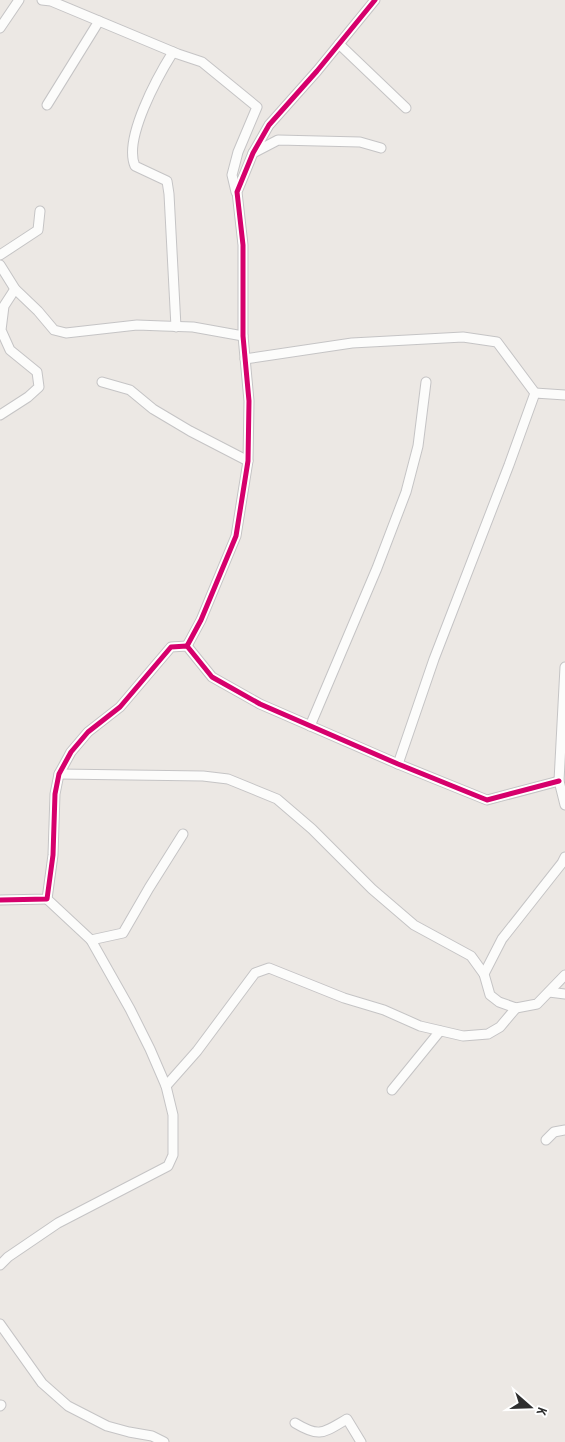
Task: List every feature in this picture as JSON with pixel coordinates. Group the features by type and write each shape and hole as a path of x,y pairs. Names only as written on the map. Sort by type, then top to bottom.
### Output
{"street":[{"path":"0,28 19,0"},
{"path":"42,0 50,1 172,52 202,62 257,108 238,152 232,174 243,246 244,336 249,401 248,461 236,536 201,620 187,646"},
{"path":"236,192 253,153 269,125 375,0"},
{"path":"46,105 99,21"},
{"path":"339,44 406,108"},
{"path":"172,52 144,106 134,142 132,159 135,166 167,180 176,326"},
{"path":"253,153 278,140 332,143 360,142 381,148"},
{"path":"0,256 38,230 40,211"},
{"path":"0,265 15,289 38,311 54,330 66,333 136,326 176,326 244,336"},
{"path":"0,414 28,397 39,387 37,372 10,350 1,330 4,306 15,289"},
{"path":"245,359 352,343 463,337 497,342 535,393 565,395"},
{"path":"102,382 130,390 154,409 190,431 248,461"},
{"path":"310,726 377,568 406,492 418,446 426,382"},
{"path":"398,764 434,659 535,393"},
{"path":"46,899 53,855 56,794 59,774 71,752 88,732 120,707 171,646 187,646"},
{"path":"187,646 212,677 260,704 398,764 487,800 558,781"},
{"path":"565,667 558,781 565,805"},
{"path":"59,774 203,776 228,779 277,799 312,829 372,889 414,925 471,956 484,974 490,996 499,1002 516,1008 537,1004 565,975"},
{"path":"90,940 123,934 183,834"},
{"path":"484,974 502,939 565,857"},
{"path":"0,900 46,899 90,940 134,1017 166,1086 173,1114 173,1155 168,1166 58,1223 8,1257 0,1266"},
{"path":"166,1086 197,1051 254,973 270,968 344,998 384,1010 420,1026 463,1036 488,1034 500,1027 516,1008"},
{"path":"549,992 565,994"},
{"path":"392,1090 440,1030"},
{"path":"546,1140 554,1132 565,1130"},
{"path":"0,1324 42,1383 68,1406 88,1418 108,1426 152,1436 164,1442"},
{"path":"295,1423 310,1432 326,1431 347,1419 361,1442"}],"cycle path":[{"path":"187,646 201,620 236,536 248,461 249,401 243,336 243,245 237,192 253,153 269,125 317,71 375,0"},
{"path":"0,900 47,899 53,855 55,794 59,774 71,752 88,732 120,707 171,647 187,646 212,677 260,704 398,764 487,800 559,781"}]}
